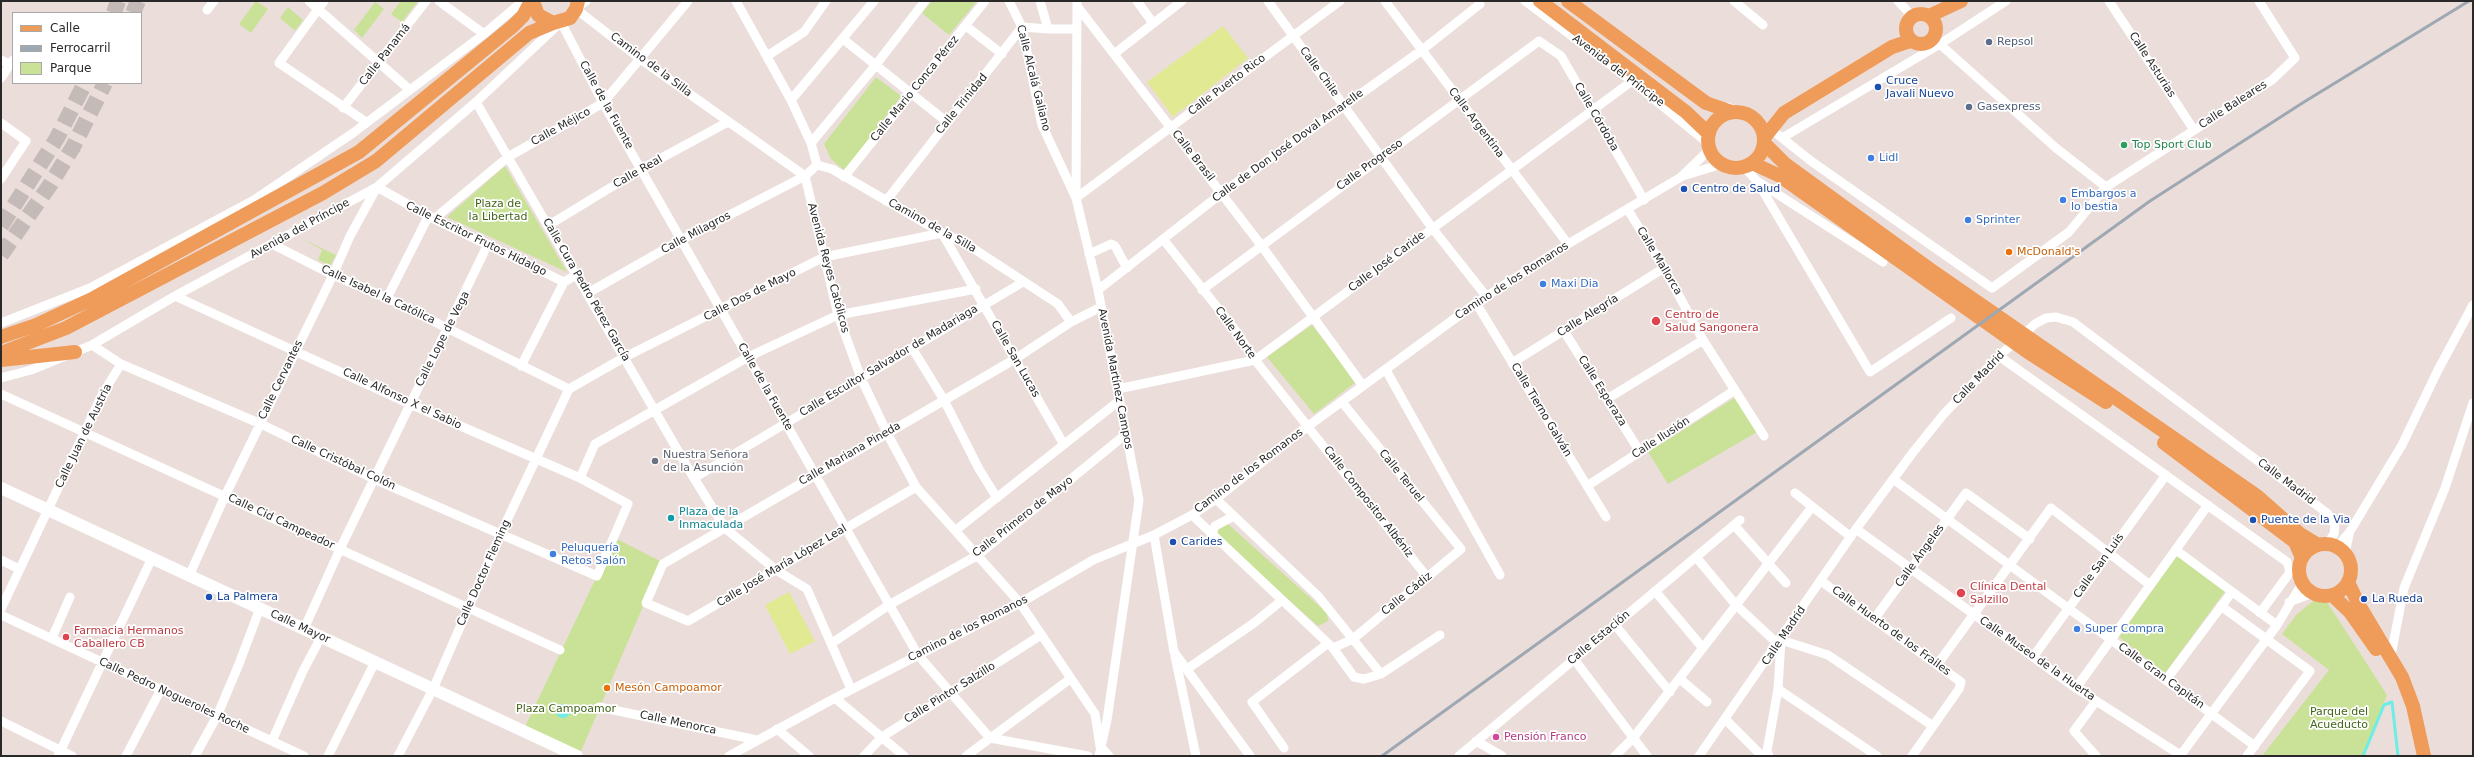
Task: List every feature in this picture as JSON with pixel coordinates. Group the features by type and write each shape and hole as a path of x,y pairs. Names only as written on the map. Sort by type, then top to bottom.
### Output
{"main road":[{"path":"532,1 538,15 557,22 570,18 580,3"},
{"path":"1,337 36,325 94,298 359,152 514,26 523,16 532,1"},
{"name":"Avenida del Príncipe","path":"1540,1 1686,112 1709,143"},
{"path":"1568,1 1706,103 1742,114 1762,130 1765,137 1785,164 1924,272"},
{"path":"1929,16 1957,4"},
{"path":"1908,36 1925,44 1936,37 1957,4"},
{"path":"1908,36 1906,23 1912,16 1921,13 1929,16 1935,24 1936,37"},
{"name":"Avenida del Príncipe","path":"1,353 66,328 323,193 376,161 529,33 557,22"},
{"path":"1748,165 1758,158 1765,137 1784,113 1908,36"},
{"path":"1784,113 1742,114 1717,120 1709,143 1722,164 1729,167 1748,165 1780,176 1924,272 2130,418 2245,502 2295,542 2302,558"},
{"path":"2032,348 2257,496 2300,534 2332,547 2349,562 2351,572 2348,582 2342,590 2332,595 2323,596 2313,593 2303,582 2299,568 2302,558 2308,550 2332,547"},
{"path":"1,360 75,352"},
{"name":"Calle Mayor","path":"1,488 376,662 571,755"},
{"path":"2348,582 2358,605 2391,655 2413,706 2424,756"},
{"path":"2332,595 2350,612 2385,664 2407,714 2414,756"}],"street":[{"path":"208,10 214,1"},
{"path":"309,1 410,90"},
{"path":"324,1 279,63 343,108 366,122"},
{"name":"Calle Panamá","path":"343,108 426,1"},
{"path":"440,1 484,34"},
{"path":"1,323 90,288 254,200 410,90 484,34 523,1"},
{"name":"Calle Méjico","path":"431,217 508,157 604,103 639,58 688,1"},
{"path":"736,1 791,100 811,143 817,165 804,176"},
{"path":"767,56 804,32 826,1"},
{"path":"791,100 874,1"},
{"path":"811,143 875,66 925,1"},
{"name":"Calle Mario Conca Pérez","path":"844,176 912,94 985,1"},
{"name":"Calle Alcalá Galiano","path":"1009,1 1022,27 1042,125 1076,198"},
{"path":"1040,1 1048,29"},
{"path":"1138,1 1153,23"},
{"path":"1114,54 1182,1"},
{"name":"Calle Chile","path":"1268,1 1433,229 1486,296"},
{"name":"Calle Puerto Rico","path":"1076,198 1340,1"},
{"name":"Calle Argentina","path":"1385,1 1568,244"},
{"name":"Avenida del Príncipe","path":"1525,1 1632,81 1709,143"},
{"path":"1579,1 1710,100 1742,114"},
{"path":"1734,1 1763,25"},
{"path":"1898,1 1912,16"},
{"path":"1765,137 1782,138 1936,37 2006,1"},
{"name":"Calle Asturias","path":"2110,1 2194,130"},
{"name":"Calle Baleares","path":"1782,138 1811,161 1992,288 2069,232 2106,187 2272,80 2295,58 2259,1"},
{"name":"Camino de la Silla","path":"580,3 639,58 804,176"},
{"name":"Avenida Martínez Campos","path":"1077,3 1076,198 1098,290 1100,307 1118,389 1139,500 1134,543 1107,720 1099,756"},
{"name":"Calle Brasil","path":"1077,3 1114,54 1262,245 1363,386"},
{"name":"Calle de Don José Doval Amarelle","path":"1098,290 1222,194 1422,50 1480,4"},
{"name":"Avenida del Príncipe","path":"1,378 31,370 92,345 176,296 377,187 476,102 557,22"},
{"name":"Calle de la Fuente","path":"557,22 918,655 952,692 990,738"},
{"path":"966,26 1002,54"},
{"path":"1022,27 1076,29"},
{"name":"Calle Trinidad","path":"886,201 1022,27"},
{"path":"1936,37 2056,148 2106,187"},
{"path":"843,39 947,122"},
{"name":"Calle Progreso","path":"1202,290 1539,41"},
{"name":"Calle Córdoba","path":"1539,41 1561,56 1644,200"},
{"path":"1,60 11,63 1,78"},
{"name":"Calle José Caride","path":"1118,389 1255,360 1632,81"},
{"name":"Calle Cura Pedro Pérez García","path":"476,102 549,225 576,275 588,293 694,478 725,528 776,570 807,589 851,689"},
{"name":"Calle Real","path":"549,225 641,169 728,122"},
{"path":"1,123 26,141 1,179"},
{"name":"Camino de los Romanos","path":"1681,177 1709,143"},
{"name":"Camino de los Romanos","path":"729,756 851,689 1020,603 1093,560 1154,535 1192,515 1216,499 1308,427 1486,296 1568,244 1628,210 1681,177 1722,164"},
{"name":"Camino de la Silla","path":"817,165 832,169 942,233 962,241 1058,304 1071,322"},
{"path":"1748,165 1870,372 1951,318"},
{"name":"Calle Milagros","path":"588,293 681,240 804,176"},
{"name":"Avenida Reyes Católicos","path":"804,176 838,315 861,378 887,433 916,487 1020,603 1095,714 1100,746"},
{"path":"1757,182 1883,262"},
{"name":"Calle Escritor Frutos Hidalgo","path":"377,187 431,217 564,282"},
{"name":"Calle Cervantes","path":"189,576 225,496 333,275 350,236 377,187"},
{"name":"Calle Mallorca","path":"1628,210 1664,268 1703,340 1764,436"},
{"path":"387,298 431,217"},
{"name":"Calle Dos de Mayo","path":"569,389 625,357 824,257 942,233"},
{"name":"Calle San Lucas","path":"942,233 976,289 1063,444"},
{"name":"Calle Norte","path":"1164,239 1202,290 1236,331 1255,360 1308,427"},
{"name":"Calle Isabel la Católica","path":"272,244 333,275 387,298 569,389"},
{"name":"Calle Lope de Vega","path":"304,629 340,549 488,244"},
{"path":"1089,254 1111,244 1115,246 1127,268"},
{"name":"Calle Alegría","path":"1512,363 1664,268"},
{"path":"521,366 564,282 576,275"},
{"name":"Calle Escultor Salvador de Madariaga","path":"694,478 1023,282"},
{"path":"580,478 595,444 748,357 838,315 976,289"},
{"name":"Calle Alfonso X el Sabio","path":"176,296 296,350 410,404 580,478 628,504 597,576"},
{"name":"Calle Tierno Galván","path":"1476,303 1606,517"},
{"path":"2332,547 2349,533 2402,445 2438,370 2473,305"},
{"path":"1071,322 1100,307"},
{"name":"Calle Madrid","path":"1699,756 1726,720 1854,533 1893,479 1943,415 1999,356 2035,324 2046,318 2056,317 2073,322 2327,513 2335,524 2332,547"},
{"name":"Calle Mariana Pineda","path":"646,602 664,564 814,475 1015,359 1071,322"},
{"name":"Calle Esperaza","path":"1564,331 1640,452"},
{"path":"1607,399 1703,340"},
{"name":"Calle Cristóbal Colón","path":"92,345 121,364 260,424 374,479 597,576"},
{"path":"912,348 944,400 979,468 998,498"},
{"path":"1999,356 2287,562 2290,566 2288,575 2260,612"},
{"name":"Calle Juan de Austria","path":"1,609 103,393 121,364"},
{"path":"1386,370 1500,576"},
{"name":"Calle Doctor Fleming","path":"398,756 433,689 501,533 569,389"},
{"name":"Calle Ilusión","path":"1587,486 1735,390"},
{"name":"Calle Cid Campeador","path":"1,394 470,607 560,650"},
{"path":"956,530 1120,400"},
{"name":"Calle Teruel","path":"1342,402 1461,550"},
{"path":"2391,655 2404,588 2445,488 2473,403"},
{"name":"Calle Compositor Albéniz","path":"1308,427 1427,578"},
{"name":"Calle Primero de Mayo","path":"832,643 889,605 978,555 1126,434"},
{"name":"Calle San Luis","path":"2032,657 2166,475"},
{"name":"Calle Gran Capitán","path":"1893,479 2255,746"},
{"name":"Calle José María López Leal","path":"646,602 688,621 916,487"},
{"name":"Calle Museo de la Huerta","path":"1795,493 1812,507 1911,569 2076,688 2181,756"},
{"name":"Calle Ángeles","path":"1875,618 1966,493 2030,538"},
{"path":"1216,499 1318,596 1381,674"},
{"path":"2076,688 2208,505"},
{"path":"1615,756 1634,737 1670,692 1702,647 1812,507"},
{"path":"1937,666 2051,508 2150,585"},
{"path":"1192,515 1330,646 1354,677 1364,679 1381,674 1440,634"},
{"path":"1212,534 1215,526 1234,516"},
{"name":"Calle Estación","path":"1459,756 1737,522 1769,563"},
{"path":"1154,535 1174,652 1196,756"},
{"name":"Calle Cádiz","path":"1284,748 1252,702 1330,646 1353,639 1461,550"},
{"path":"2176,550 2277,625"},
{"path":"1696,557 1736,605 1780,642 1828,655 1933,726 1912,756"},
{"path":"59,754 152,558"},
{"path":"1,560 19,569"},
{"path":"1769,563 1786,583"},
{"name":"Calle Huerto de los Frailes","path":"1821,581 1875,618 1937,666 1961,682 1960,689 1933,726"},
{"path":"2181,756 2277,625 2289,602 2303,582"},
{"path":"1655,591 1702,647"},
{"path":"2166,680 2232,592"},
{"path":"2289,602 2313,593"},
{"path":"52,638 70,597"},
{"path":"1187,669 1254,623 1281,601"},
{"path":"2221,606 2310,671 2247,756"},
{"path":"195,756 216,716 239,664 260,608"},
{"name":"Calle Pedro Nogueroles Roche","path":"1,615 52,638 160,691 303,756"},
{"path":"1615,625 1670,692"},
{"name":"Calle Pintor Salzillo","path":"864,756 882,736 1041,635"},
{"path":"272,741 303,671 321,637"},
{"path":"1769,756 1768,751 1778,689 1780,642"},
{"path":"1174,652 1250,756"},
{"path":"1574,659 1647,756"},
{"path":"328,756 376,662"},
{"path":"966,756 1070,679"},
{"path":"1680,679 1707,702"},
{"path":"1778,689 1877,756"},
{"path":"126,756 160,691"},
{"path":"834,698 882,736 904,756"},
{"path":"2096,701 2074,731 2096,756"},
{"name":"Calle Menorca","path":"599,707 757,740"},
{"path":"1726,720 1762,756"},
{"path":"1,721 59,754 72,756"},
{"path":"777,729 809,756"},
{"path":"990,738 1088,756"},
{"path":"1476,741 1502,756"},
{"path":"1100,746 1109,756"}],"green space":[{"path":"256,1 268,9 251,33 239,24"},
{"path":"401,1 418,1 402,22 391,14"},
{"path":"932,1 977,1 949,35 922,13"},
{"path":"375,2 384,9 362,38 354,30"},
{"path":"288,7 303,20 295,31 280,18"},
{"path":"1223,26 1248,58 1173,117 1147,82"},
{"path":"876,77 901,96 845,171 831,159 824,144"},
{"name":"Plaza de la Libertad","path":"505,166 567,272 447,217"},
{"path":"300,238 336,255 330,266 318,260 322,250"},
{"path":"1312,325 1356,382 1314,414 1267,357"},
{"path":"1736,397 1757,432 1668,484 1648,452"},
{"path":"1223,524 1228,524 1327,613 1328,621 1318,626 1219,538 1216,531"},
{"name":"Plaza Campoamor","path":"615,538 662,562 579,756 523,731"},
{"path":"2178,554 2226,590 2165,673 2119,637"},
{"path":"789,592 815,641 790,654 765,605"},
{"name":"Parque del Acueducto","path":"2316,599 2327,602 2387,695 2364,756 2262,756 2329,670 2282,634 2297,614"}],"water":[{"path":"563,704 568,706 570,711 568,716 563,718 558,716 556,711 558,706"}],"waterway":[{"path":"2363,756 2384,705 2392,702 2398,756"}],"tunnel":[{"path":"114,12 118,1"},
{"path":"133,12 138,1"},
{"path":"1,226 57,138 84,84"},
{"path":"1,255 50,185 73,147 104,84"}],"railway":[{"path":"1382,756 2150,201 2304,102 2469,1"}],"place":[{"name":"Repsol","path":"1989,42"},
{"name":"Cruce Javali Nuevo","path":"1878,87"},
{"name":"Gasexpress","path":"1969,107"},
{"name":"Top Sport Club","path":"2124,145"},
{"name":"Lidl","path":"1871,158"},
{"name":"Centro de Salud","path":"1684,189"},
{"name":"Embargos a lo bestia","path":"2063,200"},
{"name":"Sprinter","path":"1968,220"},
{"name":"McDonald's","path":"2009,252"},
{"name":"Maxi Dia","path":"1543,284"},
{"name":"Centro de Salud Sangonera","path":"1656,321"},
{"name":"Nuestra Señora de la Asunción","path":"655,461"},
{"name":"Plaza de la Inmaculada","path":"671,518"},
{"name":"Puente de la Via","path":"2253,520"},
{"name":"Carides","path":"1173,542"},
{"name":"Peluquería Retos Salón","path":"553,554"},
{"name":"Clínica Dental Salzillo","path":"1961,593"},
{"name":"La Palmera","path":"209,597"},
{"name":"La Rueda","path":"2364,599"},
{"name":"Super Compra","path":"2077,629"},
{"name":"Farmacia Hermanos Caballero CB","path":"66,637"},
{"name":"Mesón Campoamor","path":"607,688"},
{"name":"Pensión Franco","path":"1496,737"}]}
